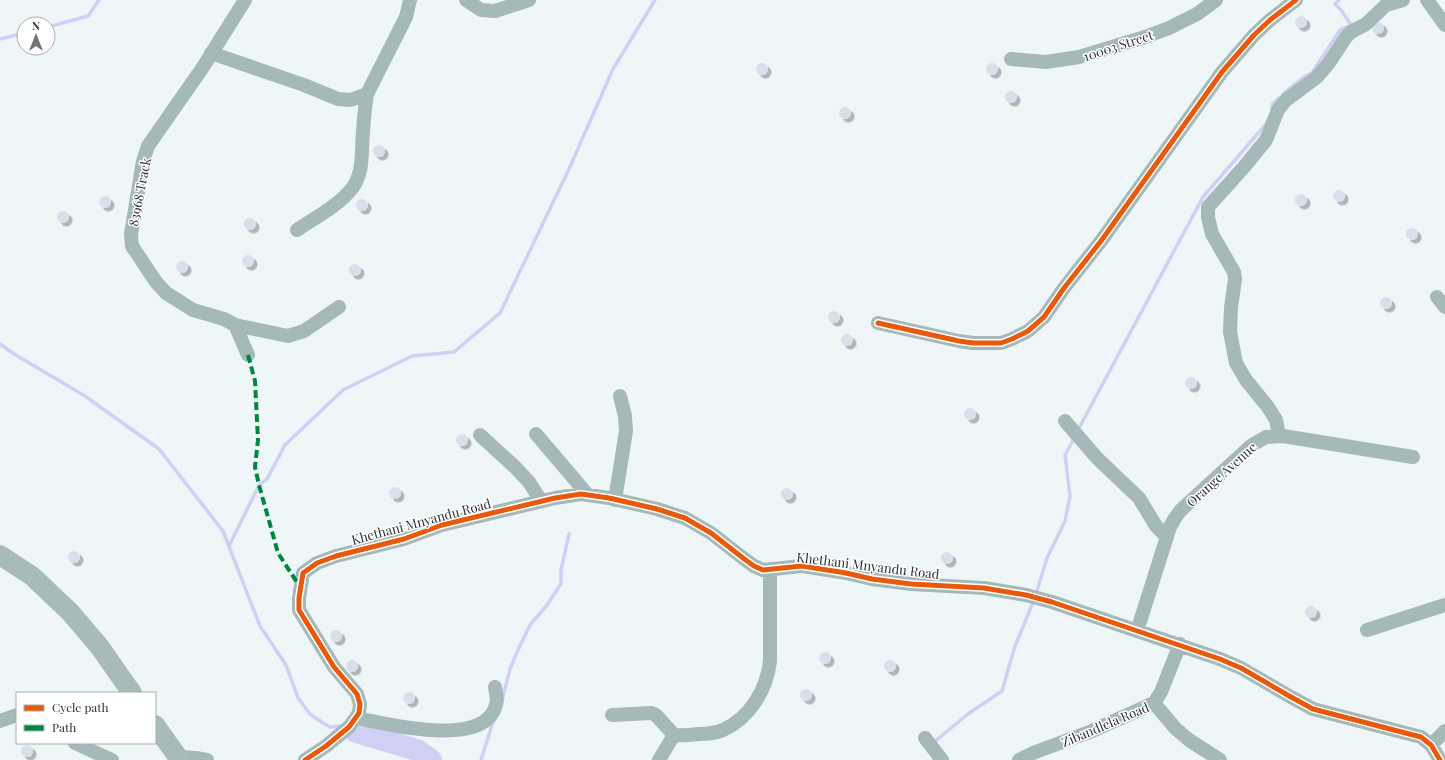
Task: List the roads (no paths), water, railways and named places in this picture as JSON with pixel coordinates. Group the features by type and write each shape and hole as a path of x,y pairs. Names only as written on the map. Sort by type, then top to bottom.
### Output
{"main road":[{"path":"0,555 32,576 70,612 99,646 131,692"},
{"path":"156,726 179,759"}],"street":[{"name":"83968 Track","path":"245,0 148,146 143,161 131,234 132,246 156,282 166,293 193,310 224,319 235,325 288,336 304,331 339,307"},
{"path":"297,230 336,204 350,192 357,182 362,162 363,132 367,94 406,17 410,0"},
{"path":"466,0 481,10 495,11 528,0"},
{"name":"10003 Street","path":"1011,59 1046,62 1079,57 1145,37 1169,28 1197,14 1216,0"},
{"path":"878,323 974,343 1001,343 1028,331 1044,317 1064,288 1101,241 1222,72 1254,35 1270,20 1296,0"},
{"path":"1279,436 1276,420 1268,407 1246,380 1236,363 1230,332 1231,308 1235,280 1234,272 1212,234 1208,217 1208,207 1266,140 1278,110 1285,101 1316,77 1329,63 1351,32 1366,24 1386,5 1402,0"},
{"path":"1427,0 1445,25"},
{"path":"211,53 304,85 338,99 350,100 367,94"},
{"path":"235,325 248,355"},
{"path":"615,500 626,431 625,416 620,396"},
{"path":"1065,421 1097,458 1139,498 1156,526 1166,537"},
{"path":"536,434 586,494"},
{"path":"480,435 529,482 541,501"},
{"name":"Orange Avenue","path":"1137,631 1166,537 1175,518 1181,510 1252,444 1266,437 1279,436 1413,457"},
{"name":"Khethani Mnyandu Road","path":"357,718 360,704 357,694 334,667 299,610 299,598 303,572 317,563 336,556 404,539 442,525 467,518 541,501 586,494 671,513 690,521 711,533 754,566 763,570 802,566 872,579 911,584 984,588 1026,595 1052,602 1209,654 1241,668 1313,709 1335,716 1421,737 1431,745 1440,760"},
{"path":"612,715 651,713 656,715 670,732 687,736 723,730 741,718 754,704 768,675 770,661 770,569"},
{"path":"1367,630 1445,605"},
{"name":"Zibandlela Road","path":"1019,760 1092,731 1154,703 1163,687 1180,644"},
{"path":"305,760 326,746 349,727 357,718 414,730 447,730 470,728 478,725 486,721 492,714 496,705 497,697 495,687"},
{"path":"1154,703 1175,728 1189,740 1220,760"},
{"path":"0,721 16,715"},
{"path":"1431,745 1445,730"},
{"path":"659,760 674,734"},
{"path":"925,738 942,760"},
{"path":"77,744 112,760"},
{"path":"179,759 196,758 208,760"}],"waterway":[{"path":"56,25 88,16 99,0"},
{"path":"229,546 259,485 267,479 285,445 343,390 412,356 454,352 500,313 569,169 613,69 655,0"},
{"path":"1283,94 1305,76 1312,73 1340,30 1351,25 1335,4 1339,0"},
{"path":"0,39 16,35"},
{"path":"1272,111 1272,105 1279,98"},
{"path":"1078,430 1203,197 1267,123"},
{"path":"0,344 14,354 85,396 159,449 223,531 260,626 286,665 298,698 310,714 323,723 330,727 343,726"},
{"path":"1036,594 1047,558 1065,521 1070,496 1065,455 1075,437"},
{"path":"502,701 510,669 530,625 547,605 561,584 561,570 569,534"},
{"path":"934,742 968,714 1002,691 1015,646 1034,600"},
{"path":"481,760 494,719"},
{"path":"356,732 417,750 431,760"}]}
